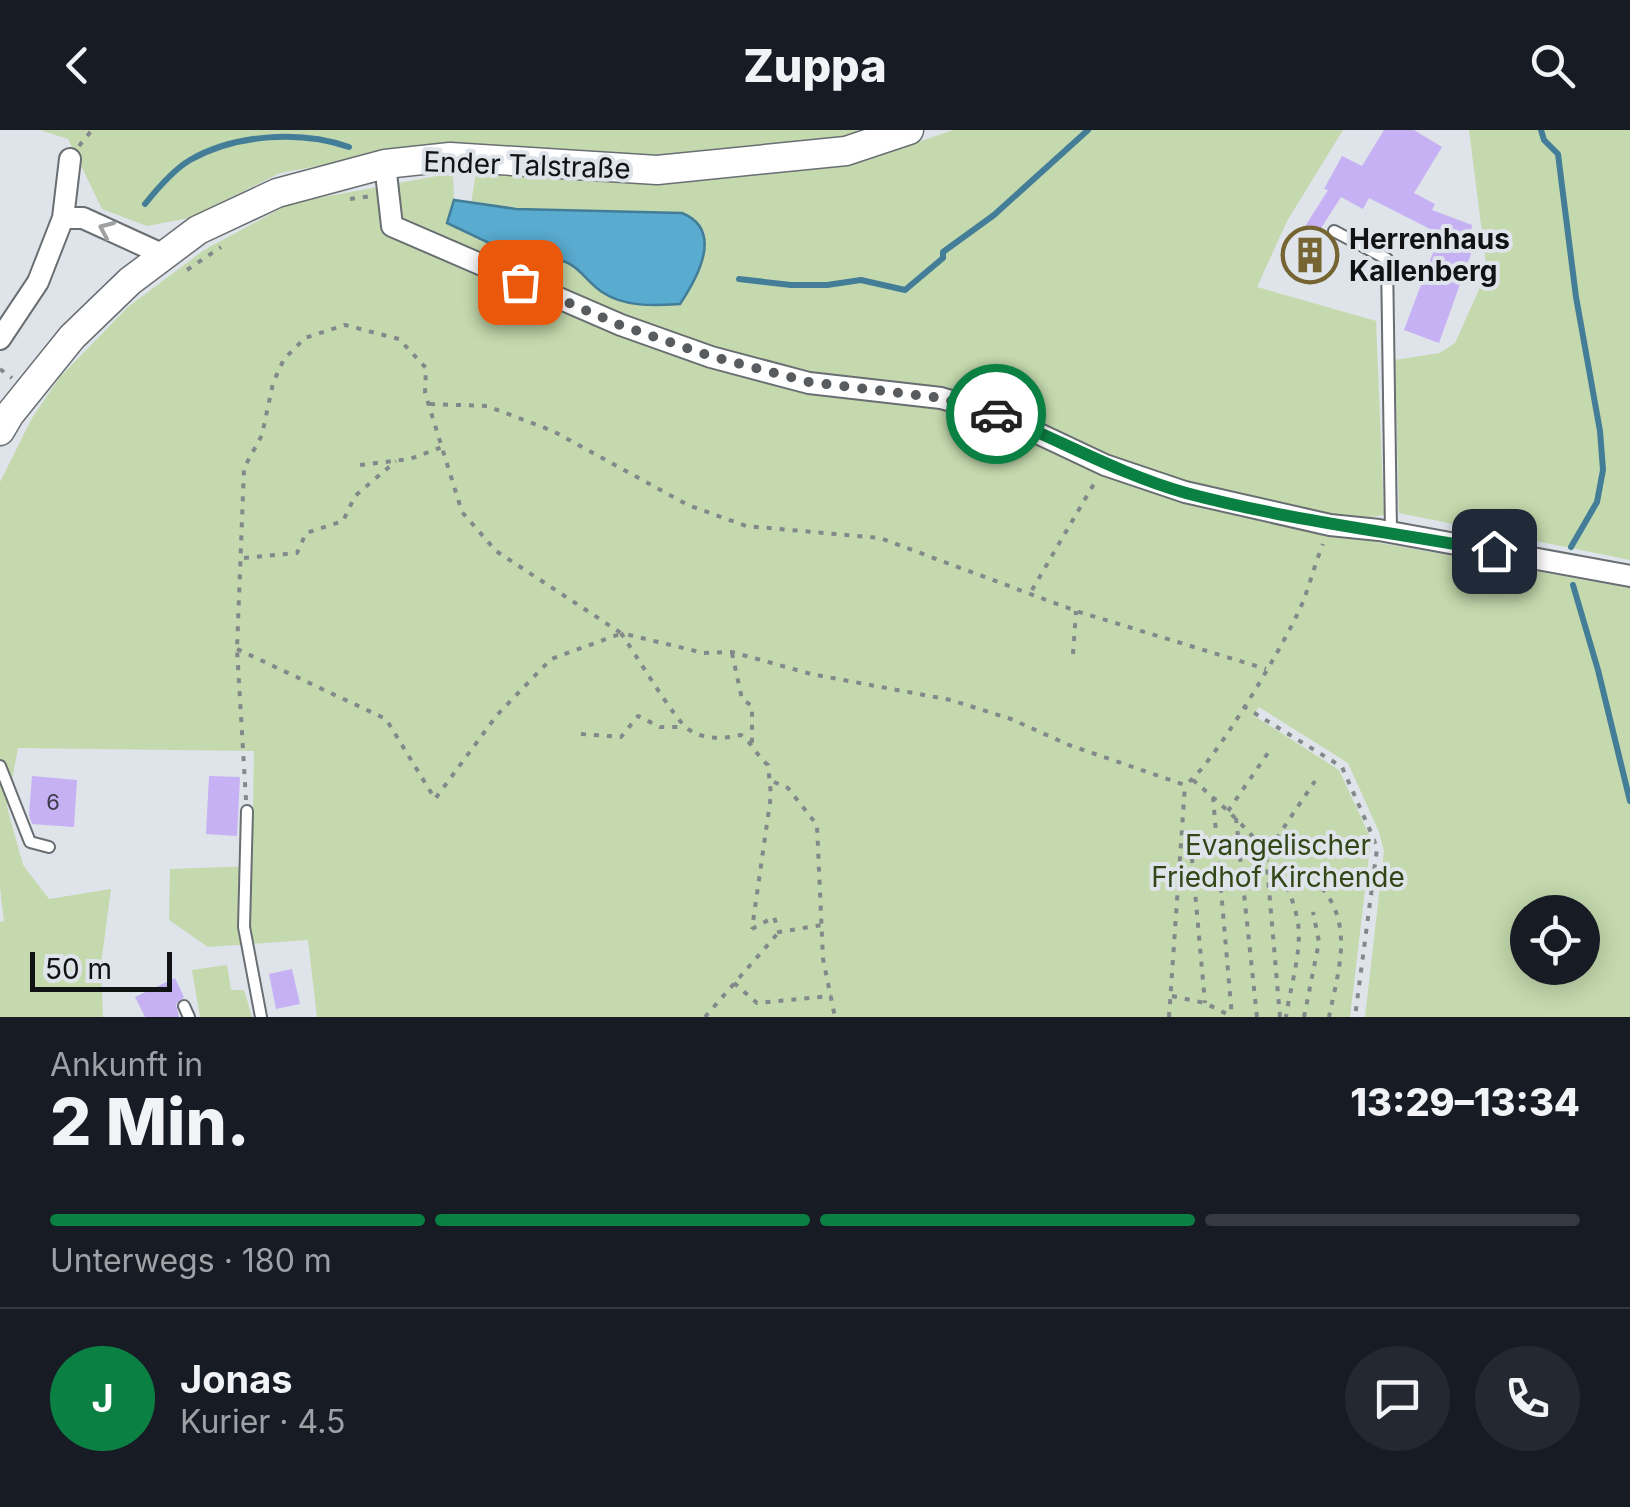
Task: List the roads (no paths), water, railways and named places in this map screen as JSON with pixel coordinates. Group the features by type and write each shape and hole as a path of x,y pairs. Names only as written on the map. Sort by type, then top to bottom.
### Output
{"main road":[{"name":"Ender Talstraße","path":"0,431 72,337 130,281 173,264 198,230 277,193 386,164 450,158 657,170 846,150 909,130"}],"street":[{"path":"0,339 38,282 63,218 70,158"},
{"path":"386,164 392,226 620,325 710,356 809,382 941,398 980,409 1105,465 1185,492 1330,525 1391,532 1630,576"},
{"path":"63,218 83,218 173,264"}],"lane":[{"path":"1334,231 1388,259 1391,532"},
{"path":"0,766 30,842 48,847"},
{"path":"247,811 244,927 262,1017"}],"water":[{"path":"454,200 516,209 682,213 702,231 704,255 680,304 629,303 602,292 568,263 551,258 538,266 447,223"}],"waterway":[{"path":"739,279 791,285 861,280 905,290 943,258 943,252 994,215 1088,130"},
{"path":"1541,130 1544,140 1558,154 1603,470 1597,502 1571,547"},
{"path":"145,204 184,164 227,145 289,137 349,147"},
{"path":"1573,585 1630,801"}],"place":[{"name":"Herrenhaus Kallenberg","path":"1310,255"}],"park label":[{"name":"Evangelischer Friedhof Kirchende","path":"1278,861"}]}
